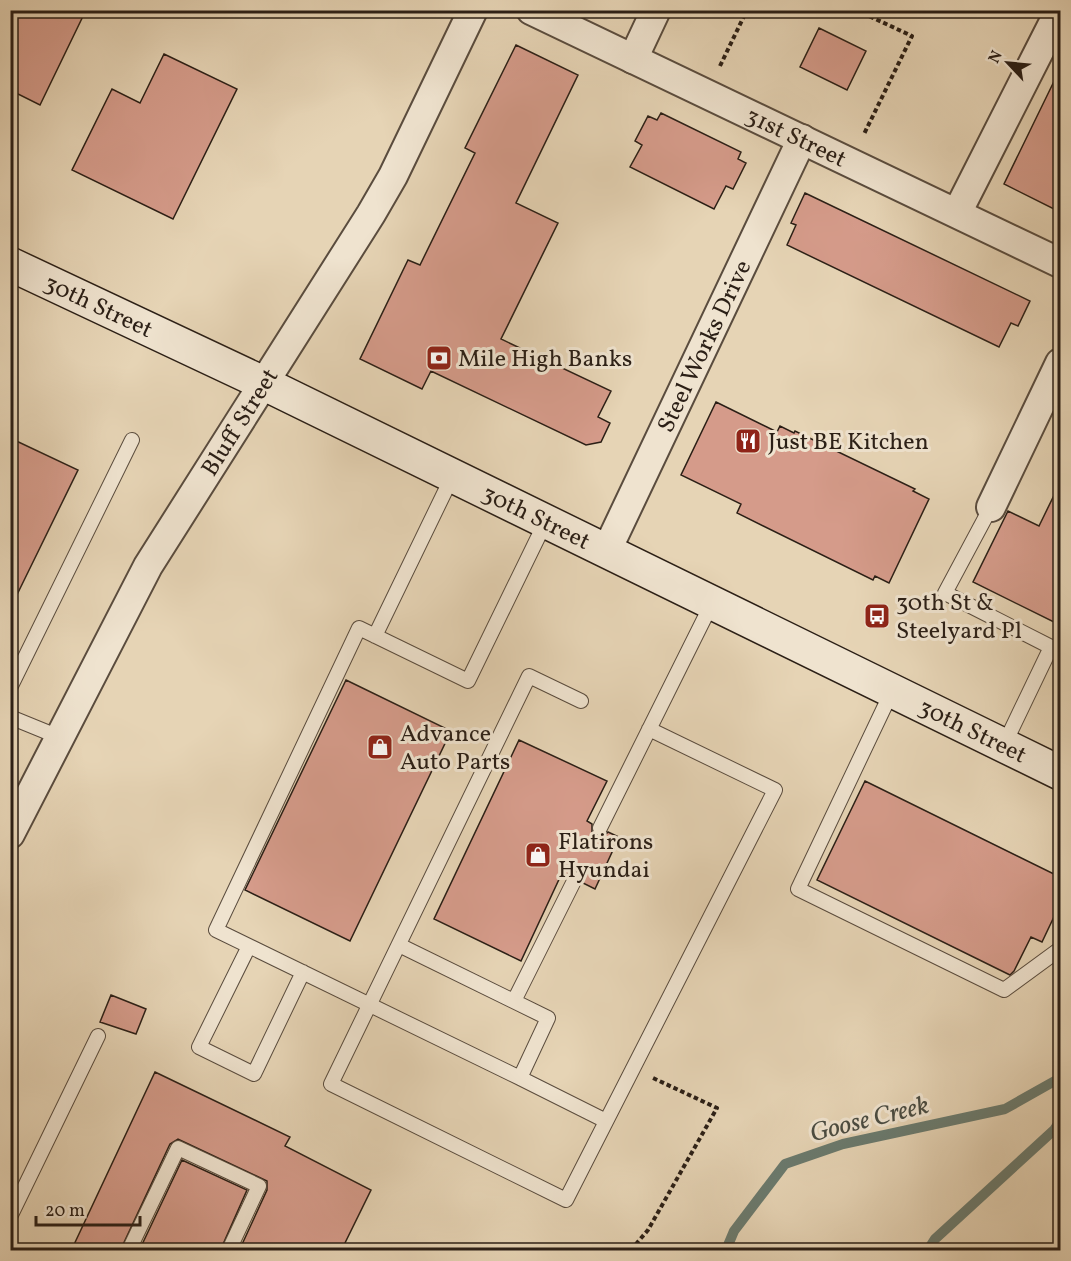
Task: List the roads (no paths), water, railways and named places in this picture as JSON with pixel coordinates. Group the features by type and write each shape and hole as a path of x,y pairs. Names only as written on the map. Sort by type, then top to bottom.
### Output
{"main road":[{"name":"30th Street","path":"10,264 262,383 1060,773"}],"street":[{"name":"Bluff Street","path":"12,826 148,566 393,176 473,10"},
{"name":"31st Street","path":"531,10 1060,262"},
{"path":"633,59 656,10"},
{"path":"957,213 1060,10"},
{"name":"Steel Works Drive","path":"606,552 802,139"},
{"path":"991,507 1060,363"}],"lane":[{"path":"10,688 132,440"},
{"path":"375,636 452,477"},
{"path":"991,507 945,593 1056,650 1004,745"},
{"path":"545,523 468,681 359,628 216,930 606,1120"},
{"path":"600,828 712,603"},
{"path":"580,700 529,676 331,1084 566,1200 775,790 649,729"},
{"path":"892,691 798,889 1004,990 1060,949"},
{"path":"10,717 59,737"},
{"path":"514,1001 575,879"},
{"path":"399,945 548,1018 520,1078"},
{"path":"249,946 199,1047 254,1074 303,972"},
{"path":"10,1217 98,1036"},
{"path":"129,1251 178,1148 259,1186 229,1251"}],"waterway":[{"name":"Goose Creek","path":"726,1250 734,1231 785,1164 843,1144 1005,1109 1060,1078"},
{"name":"Goose Creek","path":"928,1250 935,1239 1054,1130 1060,1121"}],"place":[{"name":"Mile High Banks","path":"439,358"},
{"name":"Just BE Kitchen","path":"748,441"},
{"name":"30th St & Steelyard Pl","path":"877,616"},
{"name":"Advance Auto Parts","path":"380,747"},
{"name":"Flatirons Hyundai","path":"538,855"}]}
